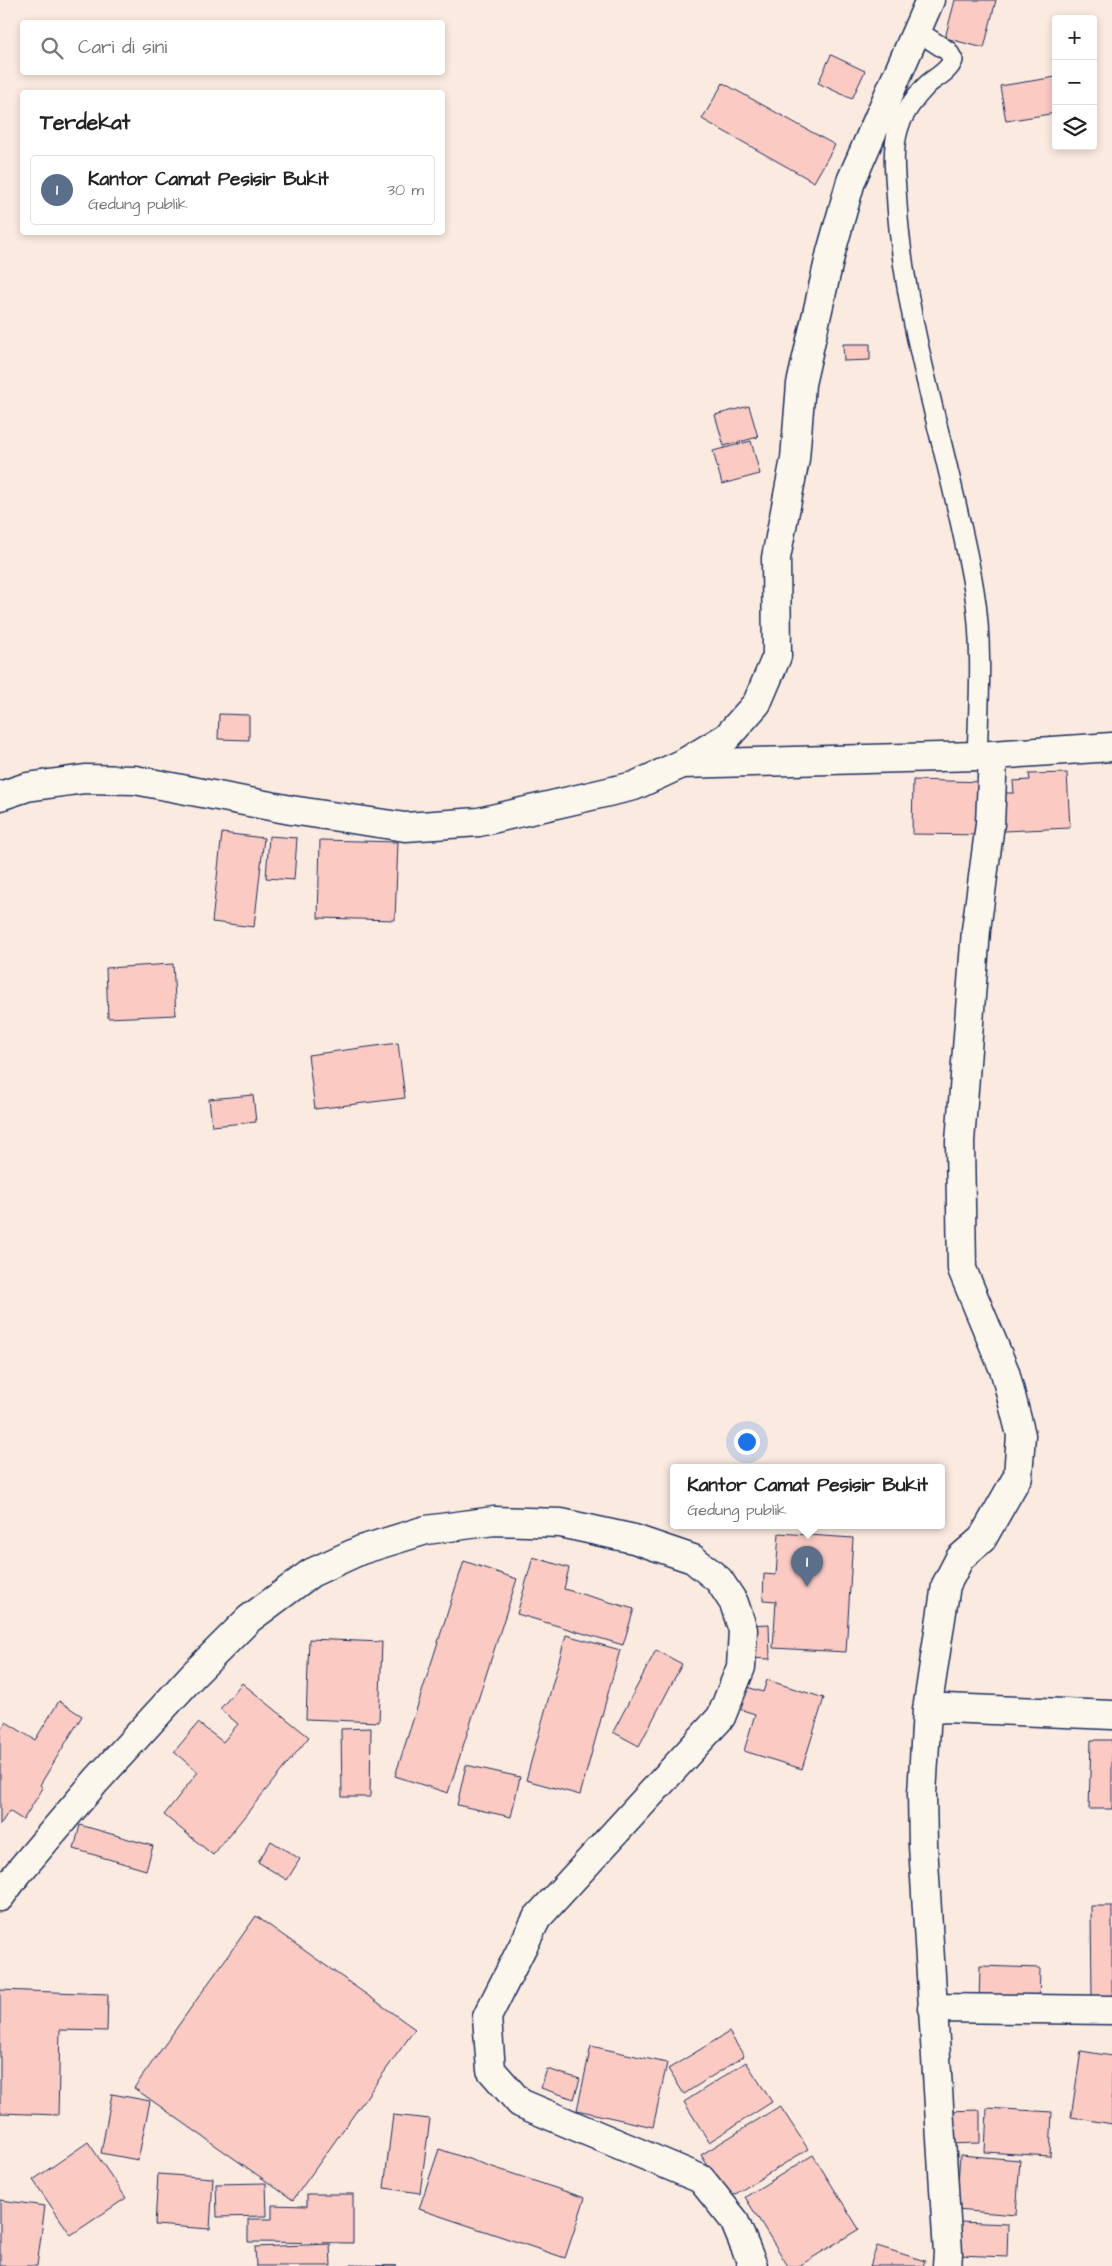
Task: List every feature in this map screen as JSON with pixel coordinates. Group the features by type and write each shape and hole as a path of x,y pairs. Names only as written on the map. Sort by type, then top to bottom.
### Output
{"street":[{"path":"0,796 27,787 86,779 135,780 291,810 406,827 479,822 634,786 682,764 727,737 757,703 777,656 776,558 795,459 801,384 828,261 851,180 930,0"},
{"path":"682,764 985,755 1112,747"},
{"path":"946,2266 948,2253 923,1846 922,1794 927,1710 946,1585 960,1558 982,1540 1018,1476 1020,1435 1005,1372 962,1269 960,1142 976,930 990,824 985,755"},
{"path":"0,1897 17,1874 96,1781 193,1675 249,1619 311,1573 361,1550 426,1530 494,1521 561,1523 634,1539 693,1559 718,1580 734,1602 743,1630 741,1667 720,1717 537,1918 487,2017 490,2061 491,2070 520,2104 701,2179 734,2220 753,2266"},
{"path":"927,1710 945,1708 1112,1716"},
{"path":"932,2008 1112,2010"}],"lane":[{"path":"917,31 948,51 953,60 951,66 927,85 914,100 898,130 894,158 899,235 922,371 956,507 974,591 985,755"}],"building":[{"path":"955,0 996,0 984,48 945,38"},
{"path":"831,55 865,71 852,99 818,83"},
{"path":"1052,78 1052,114 1006,121 1000,86"},
{"path":"723,83 835,145 814,182 702,119"},
{"path":"843,344 870,344 870,360 844,361"},
{"path":"749,406 758,437 724,446 715,415"},
{"path":"751,441 760,474 722,484 713,451"},
{"path":"219,714 249,715 249,740 218,739"},
{"path":"1067,773 1070,828 1004,831 1002,793 1014,793 1013,781 1030,780 1029,774"},
{"path":"913,780 985,782 985,835 912,834"},
{"path":"222,833 264,838 254,927 212,922"},
{"path":"269,836 297,838 294,880 266,878"},
{"path":"320,840 398,842 395,920 318,918"},
{"path":"173,964 176,1015 108,1018 106,968"},
{"path":"398,1043 405,1098 315,1109 308,1055"},
{"path":"253,1095 256,1122 212,1126 209,1099"},
{"path":"779,1533 853,1538 846,1652 773,1648 776,1601 763,1600 764,1574 776,1575"},
{"path":"533,1557 569,1568 564,1589 634,1609 623,1645 517,1614"},
{"path":"464,1561 517,1579 448,1793 395,1776"},
{"path":"769,1624 770,1659 747,1658 746,1625"},
{"path":"566,1635 620,1650 580,1795 526,1780"},
{"path":"309,1639 382,1642 379,1722 306,1719"},
{"path":"656,1650 682,1664 639,1746 613,1732"},
{"path":"767,1680 824,1698 802,1769 744,1751 755,1714 736,1708 744,1686 763,1692"},
{"path":"242,1683 309,1737 213,1855 164,1815 198,1772 174,1752 198,1723 223,1742 238,1724 220,1709"},
{"path":"59,1701 82,1716 40,1785 43,1788 23,1820 9,1811 0,1825 0,1731 6,1722 35,1740"},
{"path":"371,1728 370,1797 342,1797 341,1729"},
{"path":"1091,1740 1112,1740 1112,1809 1089,1809"},
{"path":"466,1765 520,1777 511,1817 457,1805"},
{"path":"80,1825 153,1846 146,1870 74,1849"},
{"path":"271,1841 300,1859 287,1880 258,1862"},
{"path":"1091,1906 1112,1906 1112,1998 1092,1998"},
{"path":"256,1916 415,2029 293,2200 134,2088"},
{"path":"980,1966 1040,1968 1039,2005 979,2003"},
{"path":"0,1990 108,1994 107,2031 60,2030 58,2115 0,2113"},
{"path":"729,2032 744,2056 684,2094 668,2069"},
{"path":"591,2046 667,2063 653,2127 577,2110"},
{"path":"1081,2051 1112,2056 1112,2124 1071,2117"},
{"path":"746,2062 772,2102 709,2142 684,2102"},
{"path":"547,2069 580,2079 574,2099 541,2088"},
{"path":"112,2094 150,2101 138,2160 101,2153"},
{"path":"780,2106 808,2149 729,2198 701,2155"},
{"path":"987,2108 1052,2112 1050,2156 985,2152"},
{"path":"980,2110 980,2143 947,2144 946,2111"},
{"path":"393,2115 430,2119 420,2193 384,2188"},
{"path":"88,2142 126,2198 71,2235 33,2180"},
{"path":"439,2149 585,2198 565,2258 419,2209"},
{"path":"813,2155 859,2229 799,2266 788,2266 745,2197"},
{"path":"960,2155 1020,2160 1016,2215 956,2210"},
{"path":"158,2174 213,2178 210,2229 155,2225"},
{"path":"266,2183 267,2216 217,2217 216,2184"},
{"path":"307,2194 353,2194 353,2243 248,2242 248,2219 272,2219 272,2205 307,2206"},
{"path":"0,2200 45,2206 37,2266 0,2266"},
{"path":"959,2222 1008,2224 1007,2257 958,2255"},
{"path":"330,2244 331,2266 256,2266 255,2247"},
{"path":"877,2246 925,2261 923,2266 870,2266"},
{"path":"351,2265 397,2266 351,2266"}],"place":[{"name":"Kantor Camat Pesisir Bukit","path":"807,1587"}]}
